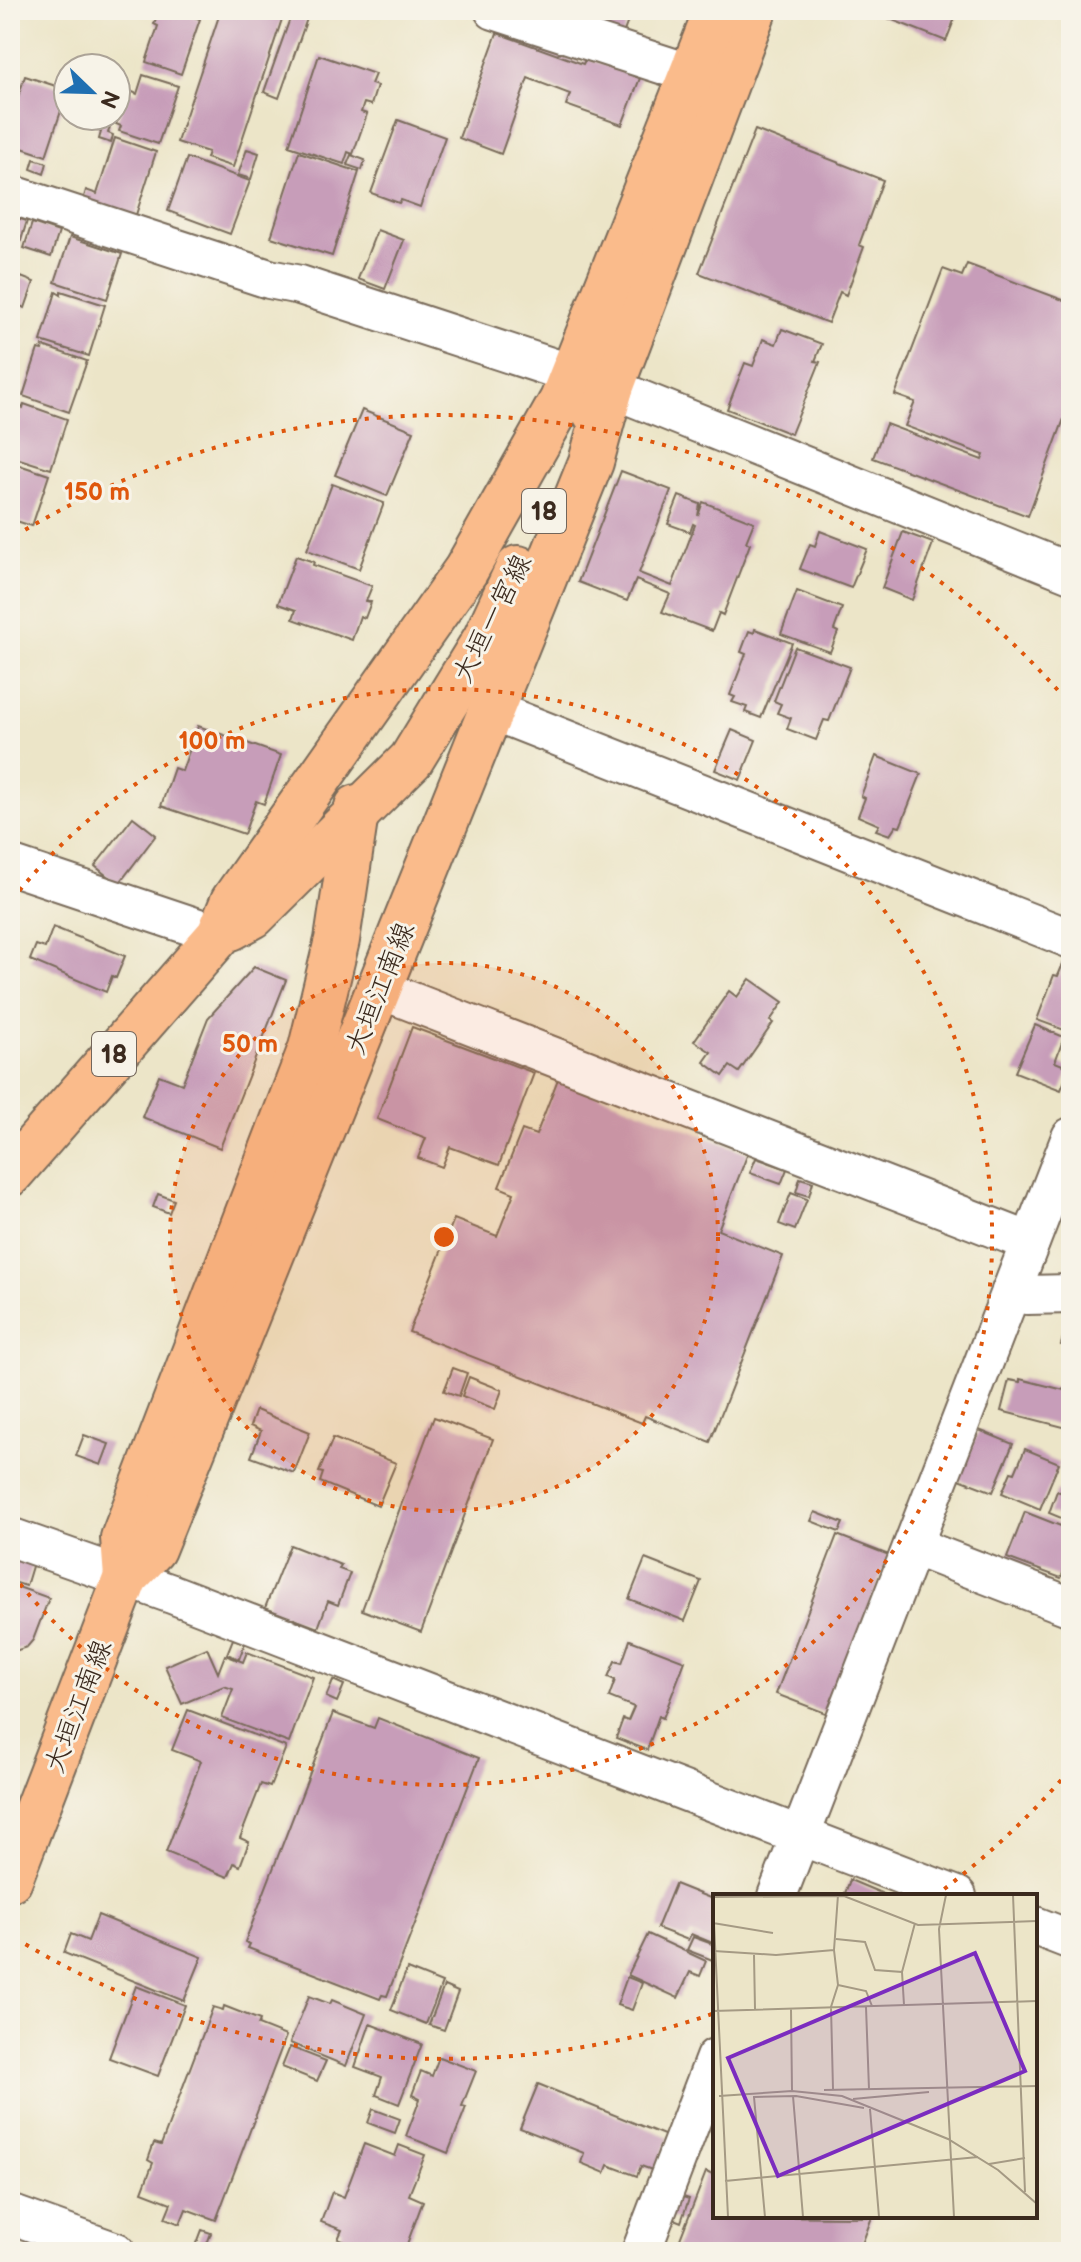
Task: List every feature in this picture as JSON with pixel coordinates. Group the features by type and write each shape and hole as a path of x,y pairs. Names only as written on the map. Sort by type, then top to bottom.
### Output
{"main road":[{"name":"大垣一宮線","path":"219,935 253,916 411,760 485,639 573,449 591,381 692,74 717,10"},
{"name":"大垣一宮線","path":"10,1174 219,935 233,901 466,570 562,400 591,381 754,10"},
{"name":"大垣江南線","path":"10,1879 126,1577 153,1549 591,462 591,381"},
{"name":"大垣江南線","path":"126,1577 123,1538 311,1048 337,940 353,819 377,738 416,641"}],"street":[{"path":"494,10 692,74"},
{"path":"10,194 591,381 1071,573"},
{"path":"491,710 1071,939"},
{"path":"10,865 219,935"},
{"path":"379,989 1030,1242"},
{"path":"778,1894 1071,1137"},
{"path":"1011,1291 1027,1295 1071,1294"},
{"path":"10,1537 126,1577 952,1894"},
{"path":"913,1546 1071,1607"},
{"path":"1037,1927 1071,1940"},
{"path":"641,2252 713,2063"},
{"path":"10,2214 116,2252"}],"building":[{"path":"159,10 175,10 200,19 181,74 146,62 158,26 154,24"},
{"path":"221,10 285,10 233,167 206,158 208,152 177,142"},
{"path":"293,10 310,10 279,98 264,92"},
{"path":"549,10 632,10 622,37"},
{"path":"867,10 958,10 946,41"},
{"path":"497,33 583,64 586,58 640,78 622,125 566,105 570,94 528,78 501,154 459,138"},
{"path":"319,55 375,74 371,84 377,86 371,105 364,103 361,112 367,114 353,154 348,152 344,164 289,146"},
{"path":"143,75 178,86 158,144 122,132 132,132 132,92 137,94"},
{"path":"25,76 52,85 54,132 46,156 10,144 10,122"},
{"path":"398,120 445,137 420,207 371,193"},
{"path":"755,130 883,180 859,245 864,247 846,295 840,292 828,323 699,273"},
{"path":"101,132 113,135 111,143 99,139"},
{"path":"115,138 156,152 134,221 82,204 86,190 97,194"},
{"path":"247,149 259,153 251,179 238,175"},
{"path":"299,152 359,172 332,256 271,237"},
{"path":"351,155 365,160 362,170 347,165"},
{"path":"187,158 250,181 230,234 168,211"},
{"path":"34,159 47,163 44,174 31,169"},
{"path":"10,216 27,221 11,273 14,274 11,284"},
{"path":"32,223 59,232 51,257 24,248"},
{"path":"377,230 404,240 385,289 358,279"},
{"path":"70,237 122,254 107,299 55,282"},
{"path":"967,264 1071,303 1071,400 1028,516 873,458 886,424 982,460 984,455 905,426 915,402 895,395 943,269 962,276"},
{"path":"21,277 34,282 25,308 12,303"},
{"path":"61,291 105,305 89,356 41,341 56,292 61,295"},
{"path":"782,329 822,344 815,361 820,362 791,434 727,409 745,363 753,366 763,339 776,344"},
{"path":"43,346 87,361 69,412 23,396 38,349 42,350"},
{"path":"24,404 67,419 51,469 10,456 10,430 18,406 23,408"},
{"path":"362,410 414,431 387,496 335,475"},
{"path":"10,462 49,475 32,526 10,519"},
{"path":"621,471 671,490 639,573 672,586 695,525 690,532 668,524 679,496 700,504 698,516 703,502 754,522 746,542 750,544 723,615 719,613 712,631 662,612 670,594 636,580 627,601 578,582"},
{"path":"332,484 384,503 359,569 307,550"},
{"path":"820,531 867,549 851,588 800,569 810,544 815,546"},
{"path":"903,532 933,543 912,600 882,588"},
{"path":"296,556 372,586 366,601 371,602 365,618 360,616 352,640 293,619 296,610 278,604"},
{"path":"797,591 842,608 834,630 838,632 830,652 781,634"},
{"path":"755,629 792,643 761,718 745,712 747,707 732,702 735,697 730,695 746,654 741,652 749,631 754,633"},
{"path":"795,647 850,667 829,721 824,720 816,740 787,729 791,718 777,713 781,704 774,701"},
{"path":"198,726 281,755 264,804 256,801 244,834 161,806 174,768 182,771"},
{"path":"732,730 756,740 740,780 715,770"},
{"path":"876,756 921,774 900,827 896,826 890,835 876,830 879,825 858,816 865,798 861,796"},
{"path":"133,817 156,835 118,885 95,866"},
{"path":"53,927 125,956 106,992 30,960 36,945 45,948"},
{"path":"1067,954 1071,956 1071,1041 1067,1040 1070,1032 1037,1020 1054,975 1058,976"},
{"path":"254,967 286,980 220,1148 142,1117 159,1075 182,1084 208,1018"},
{"path":"750,979 783,1002 770,1021 773,1023 739,1072 730,1066 723,1076 704,1062 711,1052 694,1041 729,991 737,997"},
{"path":"1035,1025 1064,1037 1055,1062 1070,1068 1061,1090 1015,1072"},
{"path":"412,1027 534,1073 499,1165 450,1147 442,1167 418,1158 426,1138 377,1119"},
{"path":"558,1079 748,1153 718,1230 783,1256 710,1442 645,1416 642,1423 409,1332 454,1219 497,1236 514,1193 499,1187 522,1130 536,1135"},
{"path":"756,1158 787,1169 781,1184 750,1173"},
{"path":"800,1178 813,1182 809,1196 796,1192"},
{"path":"791,1193 807,1199 795,1230 779,1224"},
{"path":"158,1194 174,1200 169,1213 153,1207"},
{"path":"1068,1319 1071,1320 1071,1347 1061,1345"},
{"path":"453,1368 467,1373 459,1396 444,1391"},
{"path":"1068,1375 1071,1375 1071,1429 1001,1411 1009,1380 1020,1382 1020,1379 1064,1390"},
{"path":"469,1377 502,1390 495,1409 462,1396"},
{"path":"256,1410 310,1432 294,1473 251,1457 261,1431 250,1426"},
{"path":"434,1417 493,1439 421,1632 362,1610"},
{"path":"979,1430 1013,1444 993,1492 954,1477 963,1454 968,1456"},
{"path":"84,1435 109,1444 101,1465 76,1456"},
{"path":"333,1438 396,1463 378,1506 320,1482 323,1473 319,1472"},
{"path":"1025,1449 1059,1463 1040,1509 1002,1493"},
{"path":"1071,1474 1071,1522 1049,1513 1057,1491 1063,1493"},
{"path":"815,1512 843,1523 839,1532 811,1521"},
{"path":"1025,1512 1071,1530 1071,1553 1061,1578 1007,1558"},
{"path":"837,1535 889,1555 828,1714 776,1694"},
{"path":"290,1545 341,1565 339,1569 350,1573 338,1605 328,1601 318,1628 265,1608"},
{"path":"10,1555 33,1563 26,1586 10,1581"},
{"path":"645,1559 701,1581 685,1621 629,1599"},
{"path":"10,1584 49,1598 33,1640 27,1647 15,1651 10,1650"},
{"path":"233,1639 245,1643 239,1659 227,1654"},
{"path":"630,1640 685,1661 647,1750 616,1738 623,1719 628,1721 634,1707 609,1697 615,1680 608,1677 615,1661 622,1663"},
{"path":"207,1648 218,1673 225,1655 243,1662 247,1652 313,1677 289,1743 222,1718 233,1689 224,1686 182,1704 165,1666"},
{"path":"333,1680 344,1685 337,1702 326,1697"},
{"path":"188,1710 286,1747 270,1787 261,1784 240,1838 249,1842 240,1866 234,1863 228,1877 166,1852 201,1761 172,1750"},
{"path":"333,1713 374,1728 378,1718 479,1758 387,1996 382,1995 380,1999 248,1948 250,1944 245,1942"},
{"path":"850,1880 883,1894 845,1894"},
{"path":"675,1884 713,1899 713,1943 691,1934 688,1940 657,1928"},
{"path":"98,1915 202,1957 184,2001 64,1953 71,1934 88,1941"},
{"path":"648,1934 706,1961 700,1976 690,1972 678,1998 628,1975"},
{"path":"693,1937 713,1944 713,1960 687,1950"},
{"path":"407,1969 442,1983 426,2024 391,2010"},
{"path":"627,1977 642,1983 632,2010 617,2005"},
{"path":"136,1986 185,2005 158,2076 109,2058"},
{"path":"444,1986 458,1992 444,2030 429,2025"},
{"path":"309,1996 330,2004 332,2000 366,2014 346,2066 290,2043"},
{"path":"224,2006 260,2020 258,2025 286,2036 216,2220 186,2209 180,2224 165,2218 171,2203 142,2192 153,2163 148,2160 154,2143 161,2145 213,2007 223,2010"},
{"path":"370,2024 422,2044 399,2104 376,2095 382,2077 355,2067"},
{"path":"290,2047 326,2061 317,2081 282,2067"},
{"path":"439,2057 476,2071 448,2153 406,2136 420,2099 412,2095 421,2071 432,2076"},
{"path":"538,2084 669,2137 655,2171 641,2166 637,2176 608,2165 605,2173 581,2163 584,2153 520,2128"},
{"path":"373,2109 400,2119 395,2133 368,2123"},
{"path":"364,2144 395,2156 399,2145 425,2155 409,2195 423,2201 404,2252 348,2251 350,2244 338,2239 342,2230 321,2222 332,2192 344,2197"},
{"path":"706,2172 713,2175 713,2218 872,2218 859,2252 675,2252"},
{"path":"677,2195 689,2199 681,2222 669,2217"},
{"path":"202,2230 211,2233 205,2249 196,2246"}]}
